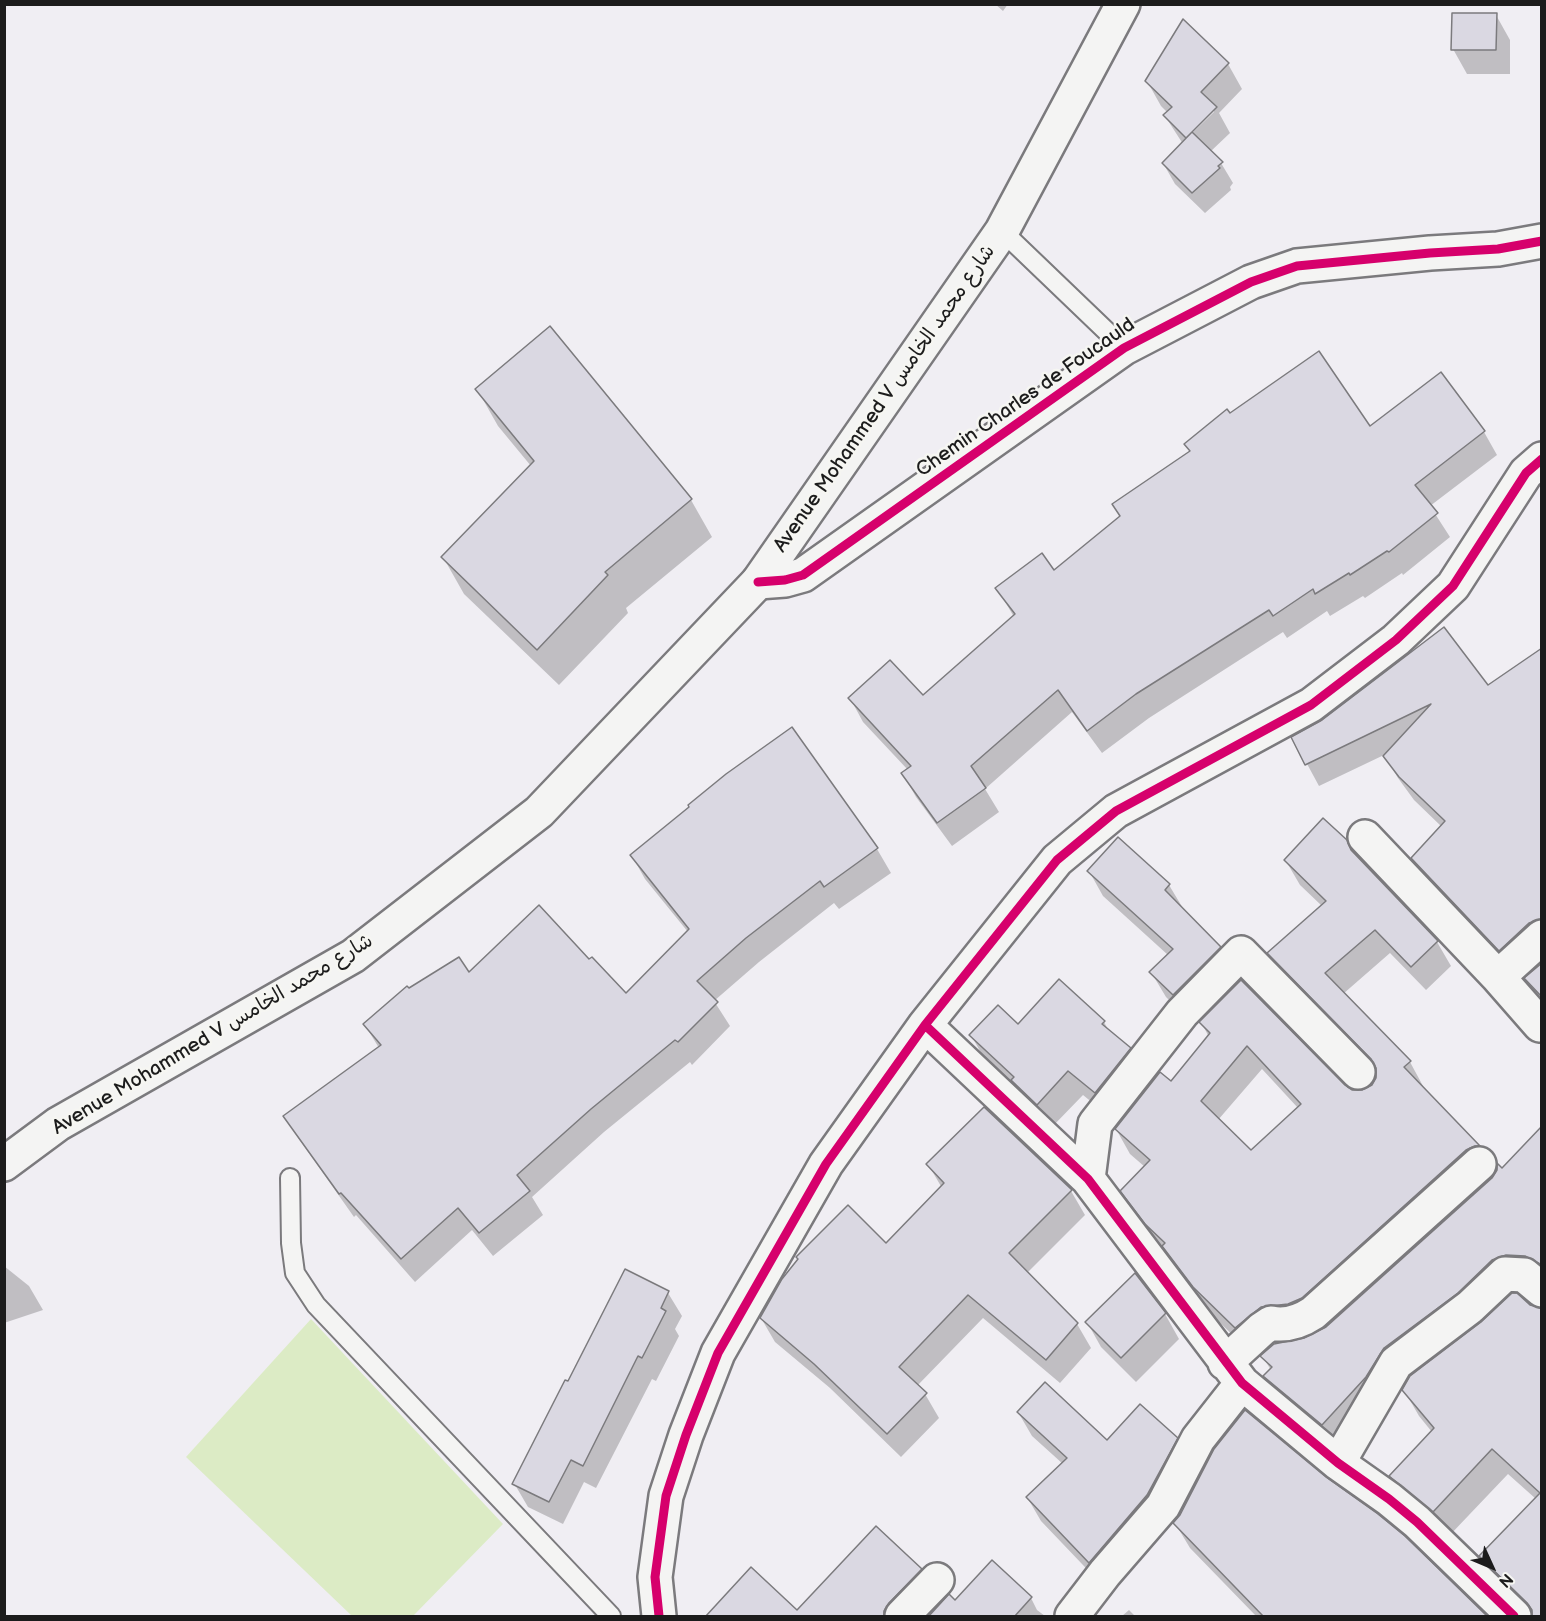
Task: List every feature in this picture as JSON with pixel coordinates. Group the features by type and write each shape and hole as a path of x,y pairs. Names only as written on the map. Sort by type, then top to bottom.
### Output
{"street":[{"name":"Avenue Mohammed V شارع محمد الخامس","path":"4,1164 58,1124 353,956 538,812 758,582 1002,231 1122,4"},
{"name":"Chemin Charles de Foucauld","path":"758,582 785,580 803,575 1124,348 1251,282 1297,266 1498,249 1542,241"},
{"path":"659,1617 655,1577 666,1496 686,1435 718,1353 825,1164 925,1025 1057,860 1116,811 1311,705 1396,640 1453,586 1526,473 1542,459"},
{"path":"1365,837 1498,977 1540,1026"},
{"path":"1498,977 1542,937"},
{"path":"1088,1179 1095,1124 1182,1013 1241,953 1358,1072"},
{"path":"925,1025 1088,1179 1234,1373 1338,1464 1389,1499 1417,1522 1514,1617"},
{"path":"1072,1617 1105,1573 1162,1506 1234,1373 1262,1329 1272,1323 1301,1321 1313,1313 1479,1164"},
{"path":"1338,1464 1396,1364 1470,1306 1505,1274 1524,1275 1542,1290"},
{"path":"902,1617 937,1580"}],"lane":[{"path":"1002,231 1124,348"},
{"path":"290,1178 291,1243 295,1273 316,1305 611,1617"}],"green space":[{"path":"311,1319 503,1524 413,1616 352,1616 186,1457"}],"building":[{"path":"1452,13 1497,13 1496,50 1451,50"},
{"path":"1183,19 1229,63 1201,92 1217,107 1186,138 1163,115 1172,107 1145,81"},
{"path":"1192,132 1223,162 1218,166 1220,168 1192,193 1162,163"},
{"path":"550,326 692,499 605,572 608,575 537,650 441,557 534,461 475,389"},
{"path":"1319,351 1370,426 1441,372 1485,431 1415,485 1438,513 1389,552 1387,551 1315,594 1313,589 1273,616 1269,610 1136,694 1087,731 1058,690 971,766 986,788 937,823 901,773 911,766 848,698 890,660 923,695 1015,614 995,588 1042,553 1054,570 1120,516 1112,504 1190,451 1184,444 1227,409 1230,413"},
{"path":"1444,627 1488,685 1542,648 1542,919 1529,923 1499,951 1411,858 1445,821 1399,777 1383,756 1431,704 1305,765 1291,737 1322,720"},
{"path":"792,727 878,848 824,887 820,881 746,938 697,981 718,1002 678,1042 675,1040 591,1109 517,1175 530,1191 479,1233 458,1208 401,1259 341,1193 339,1194 283,1116 381,1045 363,1024 407,986 409,988 459,957 469,972 539,905 589,959 592,957 626,993 689,929 630,855 726,774"},
{"path":"1323,818 1347,840 1351,850 1438,941 1411,967 1375,930 1325,973 1411,1061 1404,1067 1480,1146 1466,1150 1302,1298 1288,1304 1261,1307 1235,1328 1193,1287 1162,1246 1165,1243 1145,1224 1120,1191 1150,1160 1115,1129 1160,1072 1171,1081 1210,1033 1199,1022 1241,980 1345,1085 1352,1090 1362,1090 1372,1085 1376,1078 1376,1068 1371,1059 1267,953 1326,901 1284,860","holes":["1247,1046 1301,1104 1251,1150 1201,1101"]},
{"path":"1118,837 1170,884 1165,890 1221,947 1173,995 1149,972 1173,949 1087,871"},
{"path":"1542,963 1542,997 1524,978"},
{"path":"1059,979 1105,1021 1102,1024 1131,1048 1095,1093 1068,1071 1037,1105 1011,1080 1014,1077 969,1035 998,1005 1018,1024"},
{"path":"984,1107 1072,1190 1009,1253 1078,1323 1046,1360 968,1295 899,1367 927,1393 887,1434 814,1364 760,1318 782,1279 798,1259 796,1257 848,1205 886,1243 944,1183 926,1164"},
{"path":"1542,1126 1542,1265 1525,1256 1506,1255 1492,1260 1458,1293 1384,1348 1366,1377 1322,1425 1263,1376 1272,1367 1260,1356 1274,1344 1304,1338 1326,1327 1492,1178 1497,1170 1497,1163 1502,1168"},
{"path":"625,1269 669,1291 661,1308 666,1311 642,1358 638,1356 583,1466 571,1460 549,1502 512,1484"},
{"path":"1135,1273 1166,1313 1121,1358 1085,1322"},
{"path":"1512,1293 1517,1293 1530,1305 1542,1308 1542,1617 1532,1617 1532,1610 1527,1603 1479,1556 1540,1493 1492,1449 1433,1512 1389,1476 1434,1428 1402,1390 1410,1376 1481,1322"},
{"path":"1045,1382 1107,1440 1140,1404 1178,1438 1147,1495 1089,1563 1026,1497 1067,1458 1017,1412"},
{"path":"1245,1410 1326,1477 1405,1536 1488,1617 1264,1617 1173,1523 1180,1515 1214,1449"},
{"path":"876,1526 922,1569 889,1603 884,1611 884,1617 705,1617 751,1567 797,1610"},
{"path":"992,1560 1032,1597 1014,1617 928,1617 949,1594 955,1600"}],"cycle path":[{"path":"758,582 785,580 803,575 1124,348 1251,282 1297,266 1498,249 1542,241"},
{"path":"659,1616 655,1577 666,1496 686,1435 718,1353 826,1164 925,1025 1057,860 1116,811 1311,705 1396,640 1453,586 1526,473 1542,459"},
{"path":"925,1025 1088,1179 1242,1383 1338,1463 1417,1522 1514,1616"}]}
